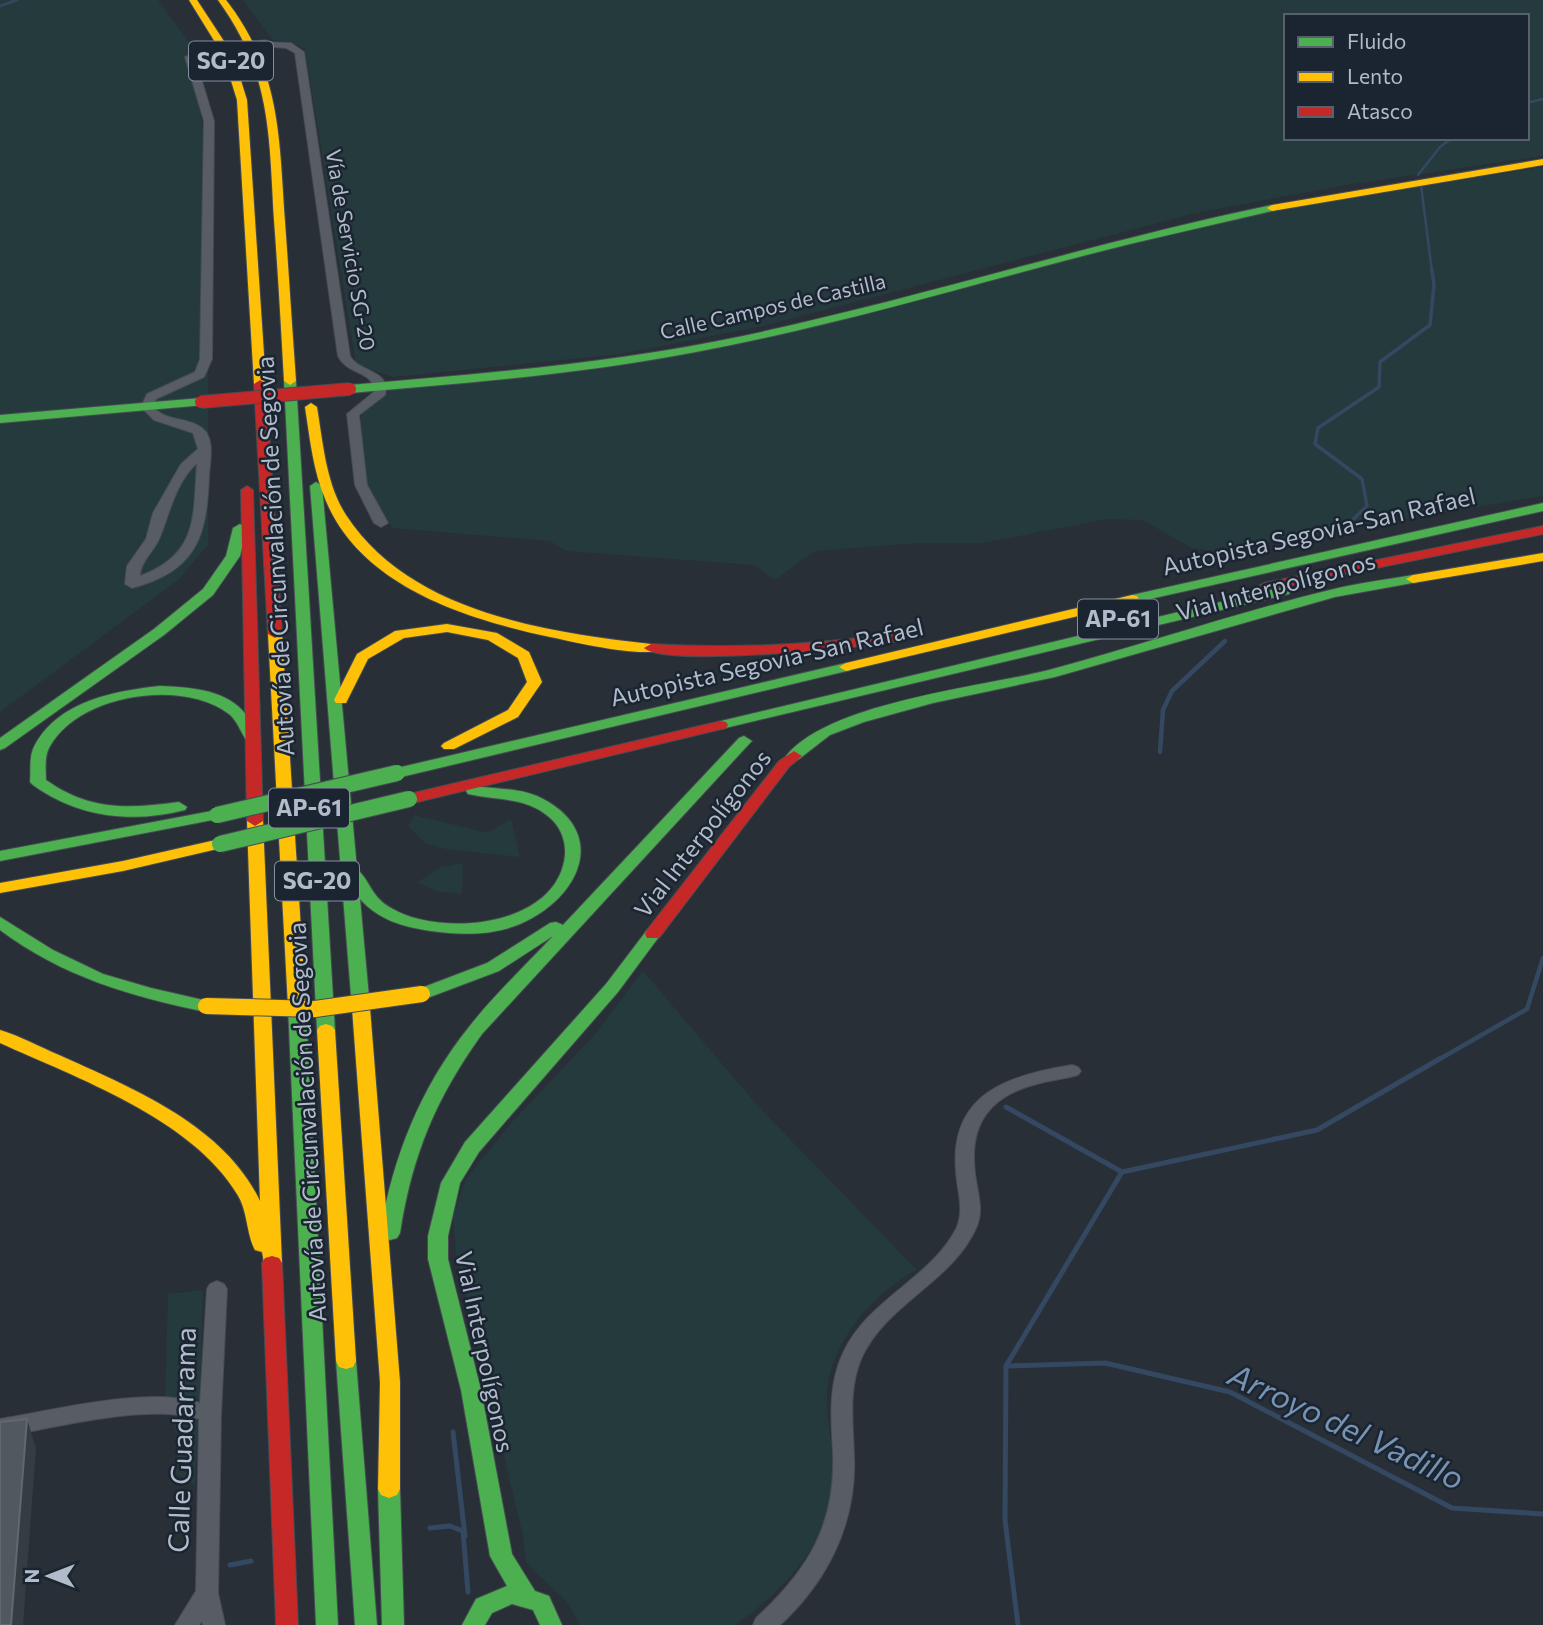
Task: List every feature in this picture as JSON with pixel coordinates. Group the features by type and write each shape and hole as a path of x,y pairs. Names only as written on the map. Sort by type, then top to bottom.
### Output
{"main road":[{"name":"Autovía de Circunvalación de Segovia","path":"193,0 220,38 239,86 245,117 270,566 283,732 327,1625"},
{"name":"Autovía de Circunvalación de Segovia","path":"222,0 248,36 262,69 272,104 276,136 337,1221 366,1625"},
{"path":"276,136 289,201 305,351"},
{"name":"Calle Campos de Castilla","path":"0,419 553,370 692,350 799,327 1212,218 1355,191 1543,162"},
{"path":"244,420 249,207"},
{"path":"308,376 390,1382 389,1504 393,1625"},
{"path":"311,407 324,485 332,505 355,537 396,574 436,596 517,626 564,638 652,650 759,653 872,643 1047,607"},
{"path":"0,745 193,606 219,580 237,542 246,474 257,902 287,1625"},
{"name":"Autopista Segovia-San Rafael","path":"400,780 1459,522 1543,507"},
{"path":"425,752 1047,607 1288,554 1459,522"},
{"name":"Autopista Segovia-San Rafael","path":"0,872 1088,626 1469,543 1543,530"},
{"path":"0,922 45,955 90,976 136,991 206,1006 259,1012 314,1012 363,1007 422,994 493,967 546,935 594,892 708,771 744,741 792,716 947,671 1469,543"},
{"name":"Vial Interpolígonos","path":"551,1625 541,1603 525,1595 501,1556 471,1390 438,1259 442,1215 451,1183 472,1147 612,988 784,764 825,732 871,715 1050,674 1333,593 1543,556"},
{"path":"337,730 347,672 361,655 382,642 414,632 455,629 499,637 521,651 531,663 535,679 530,697 516,714 484,733 425,752 400,780"},
{"path":"0,757 105,671"},
{"path":"0,888 69,877 217,822 400,780 947,671"},
{"path":"217,822 179,807 130,814 82,809 59,799 38,782 35,758 49,733 75,713 126,695 169,690 208,695 233,707 250,729 255,758"},
{"path":"383,1288 393,1205 403,1156 421,1110 443,1073 476,1030 744,741"},
{"path":"349,859 359,892 378,911 397,920 442,929 491,926 515,920 542,907 557,895 572,876 577,863 575,836 559,817 535,802 484,791 447,792 400,780"},
{"path":"0,840 179,807"},
{"name":"Autopista Segovia-San Rafael","path":"0,856 217,822"},
{"path":"0,1036 179,1125 220,1160 243,1186 261,1237 282,1483"},
{"name":"Vial Interpolígonos","path":"491,1590 501,1556"},
{"path":"472,1625 491,1590 525,1595"}],"street":[{"name":"Vía de Servicio SG-20","path":"267,44 288,45 299,52 305,113 334,269 344,356 348,364 372,375 381,386"},
{"path":"204,450 185,467 160,513 153,539 134,566 132,584 164,571 191,547 201,522 204,450 204,438 196,429 168,421 151,413 147,407 151,397 200,374 206,359 211,171 209,121 190,57 214,50"},
{"path":"381,386 381,392 353,414 361,485 381,523"},
{"path":"764,1625 808,1579 821,1559 837,1523 844,1471 841,1388 854,1351 881,1314 897,1298 932,1273 954,1249 967,1227 971,1205 963,1157 968,1128 990,1098 1007,1086 1036,1075 1072,1071"},
{"name":"Calle Guadarrama","path":"214,1625 207,1593 210,1414 217,1289"},
{"path":"0,1429 147,1407 200,1408 210,1414"},
{"path":"186,1625 207,1593"}],"green space":[{"path":"0,0 158,0 189,42 208,161 208,545 178,580 0,712"},
{"path":"243,0 1543,0 1543,156 1346,185 1196,213 763,326 621,354 393,377 356,364 305,49 291,42 273,40"},
{"path":"1543,167 1543,496 1217,551 1192,548 1142,520 1107,519 983,543 919,543 815,551 775,580 753,565 566,551 550,541 393,528 367,495 359,429 362,414 392,389 665,358 795,332 1176,232 1275,209"},
{"path":"414,815 488,833 511,819 520,857 446,849 425,843 408,826"},
{"path":"463,863 462,894 436,891 418,882 439,868"},
{"path":"643,971 758,1106 917,1270 900,1280 868,1307 843,1341 835,1360 827,1400 833,1461 833,1497 820,1534 796,1570 781,1586 734,1625 580,1625 567,1602 526,1563 523,1536 456,1253 453,1216 466,1179 513,1121 597,1032"},
{"path":"203,1290 200,1399 165,1397 168,1294"},
{"path":"175,1416 198,1420 195,1485 175,1474 180,1428 174,1428"}],"building":[{"path":"27,1419 11,1625 0,1625 0,1422"}],"waterway":[{"path":"0,6 17,0"},
{"path":"1529,102 1543,99"},
{"path":"1418,175 1440,147 1449,140"},
{"path":"1421,185 1432,272"},
{"path":"1346,526 1367,506 1362,479 1315,444 1318,428 1379,387 1380,362 1430,325 1434,285 1432,270"},
{"path":"1160,752 1163,710 1172,691 1225,641"},
{"path":"1438,1060 1527,1009 1543,958"},
{"path":"1122,1172 1317,1130 1441,1058"},
{"path":"1006,1107 1122,1172"},
{"path":"1018,1625 1005,1520 1006,1366 1122,1172"},
{"name":"Arroyo del Vadillo","path":"1007,1366 1105,1363 1230,1392 1452,1508 1543,1514"},
{"path":"453,1432 465,1536"},
{"path":"430,1528 450,1526 463,1531 468,1592"},
{"path":"230,1565 251,1561"}],"tunnel":[{"path":"214,50 267,44"}],"traffic: fast":[{"path":"350,389 548,370 695,349 810,324 1139,238 1272,208"},
{"path":"290,381 326,1030"},
{"path":"0,419 201,402"},
{"path":"316,486 361,1008"},
{"path":"1132,599 1543,507"},
{"path":"0,745 159,632 208,592 233,556 240,528"},
{"path":"794,756 825,732 859,719 931,699 1050,674 1333,593 1413,579"},
{"path":"721,725 1284,591"},
{"path":"397,773 846,667"},
{"path":"179,807 123,812 105,811 71,802 38,782 40,750 53,730 74,713 100,701 129,693 160,690 189,692 215,699 238,714 252,738"},
{"path":"390,1233 401,1176 418,1125 458,1054 476,1030 744,741"},
{"path":"217,815 397,773"},
{"path":"353,873 358,885 373,903 392,916 414,923 480,928 512,921 533,911 551,898 564,882 572,864 574,846 568,829 555,813 532,800 474,791"},
{"path":"220,844 409,799"},
{"path":"0,856 217,815"},
{"path":"0,922 47,954 97,978 150,994 206,1006"},
{"path":"422,994 493,967 556,927"},
{"path":"525,1595 501,1556 471,1390 438,1259 438,1236 451,1183 472,1147 612,988 653,934"},
{"path":"297,1007 327,1625"},
{"path":"346,1361 366,1625"},
{"path":"389,1489 393,1625"},
{"path":"473,1625 484,1606 511,1594 541,1603 551,1625"}],"traffic: slow":[{"path":"193,0 228,55 242,100 260,384"},
{"path":"222,0 249,41 266,85 273,117 290,381"},
{"path":"1272,208 1543,162"},
{"path":"311,407 323,476 339,515 364,548 396,575 435,596 478,614 523,627 568,637 651,648"},
{"path":"1413,579 1543,557"},
{"path":"846,667 1132,599"},
{"path":"341,700 362,657 400,634 447,628 492,636 524,655 535,682 513,713 449,746"},
{"path":"275,634 297,1007"},
{"path":"255,821 272,1263"},
{"path":"0,888 123,866 220,844"},
{"path":"206,1006 261,1010 315,1009 368,1004 422,994"},
{"path":"361,1008 390,1382 389,1489"},
{"path":"326,1030 346,1361"},
{"path":"0,1036 134,1099 168,1118 198,1140 224,1163 244,1189 256,1216 262,1245"}],"traffic: jam":[{"path":"260,384 275,634"},
{"path":"201,402 350,389"},
{"path":"247,490 255,821"},
{"path":"1264,587 1543,530"},
{"path":"651,648 774,650 897,637"},
{"path":"409,799 721,725"},
{"path":"653,934 784,764 794,756"},
{"path":"272,1263 287,1625"}]}
